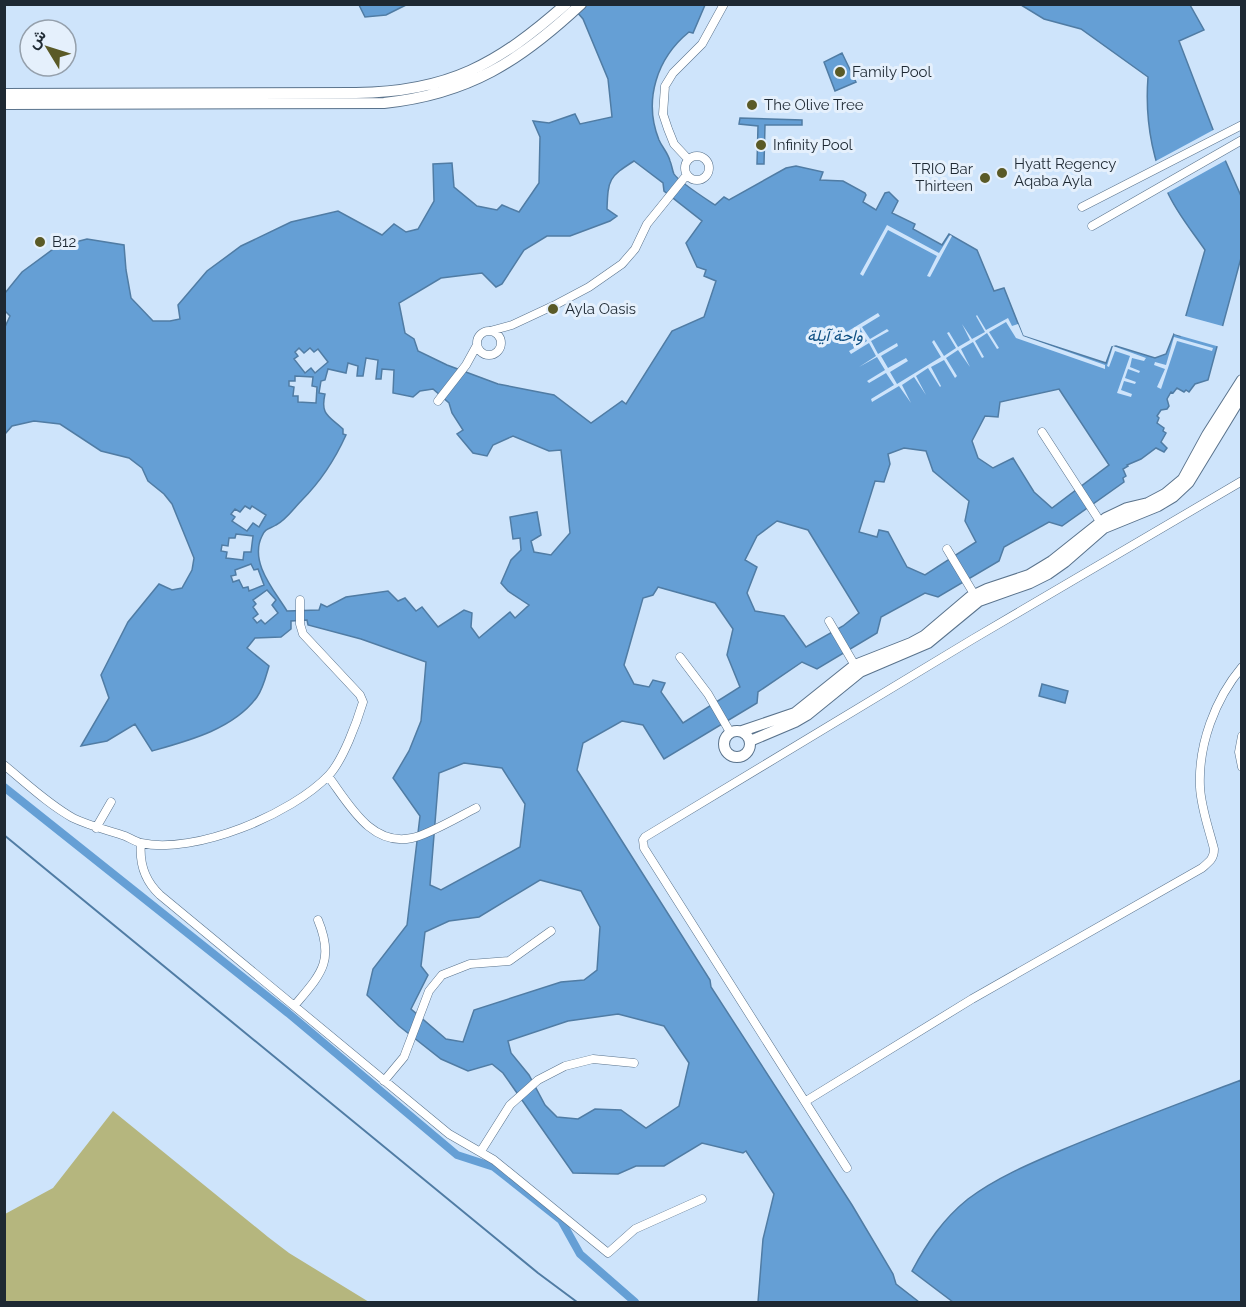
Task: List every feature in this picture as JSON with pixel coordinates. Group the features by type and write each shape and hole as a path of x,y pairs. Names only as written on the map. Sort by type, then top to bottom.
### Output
{"street":[{"path":"688,159 674,144 665,122 663,100 665,86 673,73 705,39 724,4"},
{"path":"4,93 363,93 405,90 460,75 494,60 571,7"},
{"path":"4,104 358,103 392,102 429,96 461,86 503,66 527,50 571,7"},
{"path":"1082,207 1242,125"},
{"path":"1092,226 1239,141"},
{"path":"697,155 706,159 710,167 703,179 687,177 684,168 688,159 697,155"},
{"path":"438,401 467,364 480,335 513,325 589,287 621,264 635,249 647,224 687,177"},
{"path":"467,364 484,354 492,355 500,346 505,333 513,325"},
{"path":"490,331 498,336 500,346"},
{"path":"477,345 484,354"},
{"path":"750,741 749,750 738,757 729,755 723,743 727,734 733,729 795,713 856,666 918,640 974,594 1023,577 1045,566 1099,520 1127,508 1155,500 1183,479 1207,435 1240,388"},
{"path":"1042,432 1099,520"},
{"path":"847,1168 644,848 642,844 645,837 973,639 1242,481"},
{"path":"947,549 974,594"},
{"path":"4,765 63,812 96,828 141,843 170,845 210,839 282,810 304,797 328,776 339,762 363,702 360,695 303,633 300,624 300,600"},
{"path":"829,621 856,666"},
{"path":"680,657 733,729 750,741"},
{"path":"750,741 807,715 856,666"},
{"path":"806,1101 972,999 1211,861 1214,849 1202,804 1201,765 1207,732 1228,686 1242,667"},
{"path":"1242,736 1239,752 1242,767"},
{"path":"328,776 358,817 377,833 392,839 414,838 476,808"},
{"path":"96,828 111,802"},
{"path":"141,843 142,868 148,882 155,890 449,1134 466,1146 481,1151 608,1253 635,1229 702,1199"},
{"path":"295,1005 318,976 324,962 326,942 318,920"},
{"path":"384,1081 404,1057 423,1012 429,991 442,975 470,964 509,960 550,931"},
{"path":"481,1151 510,1104 538,1080 565,1066 593,1059 634,1063"}],"green space":[{"path":"113,1111 289,1253 369,1302 5,1302 5,1214 53,1188"}],"water":[{"path":"359,5 406,5 386,15 365,17"},
{"name":"واحة آيلة","path":"571,5 705,5 693,33 689,32 678,42 661,67 653,95 652,110 659,140 668,155 674,174 715,205 724,197 729,200 786,168 796,166 823,172 820,180 843,181 865,193 863,202 876,210 885,193 889,192 898,201 892,213 915,224 913,229 942,245 949,234 977,250 994,291 1004,288 1023,336 1106,363 1112,347 1116,346 1155,358 1166,354 1174,334 1180,336 1205,250 1184,221 1161,177 1148,121 1148,77 1081,29 1044,19 1021,5 1190,5 1204,30 1179,41 1241,196 1241,258 1208,380 1195,384 1189,392 1177,388 1173,393 1171,392 1167,399 1169,406 1161,410 1157,416 1159,418 1157,423 1164,428 1163,431 1166,433 1161,442 1167,448 1164,452 1156,448 1141,459 1127,465 1123,469 1126,476 1123,478 1124,482 1062,526 1049,522 1004,547 999,561 938,597 925,593 881,617 877,633 817,669 802,662 758,692 757,703 664,759 643,725 622,721 583,743 577,770 710,980 711,987 852,1205 893,1274 896,1284 919,1302 758,1302 763,1239 774,1194 746,1151 743,1153 702,1143 664,1166 636,1166 618,1174 573,1173 503,1073 492,1064 468,1071 441,1059 399,1026 367,995 373,969 407,925 420,816 393,778 409,751 421,721 426,662 361,639 308,625 307,620 291,621 291,629 281,637 255,638 247,648 269,666 263,686 247,708 223,726 195,738 152,751 135,724 107,741 81,746 109,698 101,675 128,622 159,584 172,590 182,588 192,570 194,558 172,504 148,481 142,468 129,458 101,451 60,424 34,421 12,426 5,434 4,329 10,316 5,311 5,293 22,272 56,247 87,239 124,245 131,298 153,321 180,319 178,305 207,271 241,246 291,222 338,211 382,235 394,224 406,232 418,229 434,201 433,164 452,163 454,187 477,206 497,210 502,205 519,212 539,183 540,137 533,121 549,123 575,114 580,124 612,117 608,79 583,19","holes":["634,161 663,183 664,191 702,221 686,243 697,267 706,270 704,276 716,281 704,317 672,331 626,404 622,401 591,423 554,395 498,384 447,365 418,351 414,339 405,333 399,303 441,278 482,273 496,287 502,284 524,250 547,236 570,236 610,221 617,216 607,209 609,185 615,175","299,348 304,353 310,348 314,352 318,349 328,362 315,373 311,368 305,373 294,359 298,356 295,352","366,358 378,360 376,379 381,379 382,369 394,370 393,393 413,397 420,391 433,389 449,403 452,413 463,430 457,434 473,453 487,456 493,445 513,436 549,451 561,450 570,533 551,555 534,552 531,541 541,535 537,512 510,517 513,539 520,538 521,550 511,560 501,583 508,591 529,605 515,618 510,612 479,638 471,627 472,613 464,610 438,627 422,607 416,611 405,598 398,601 388,591 346,597 327,607 321,604 319,610 287,611 265,575 259,556 263,533 287,517 315,485 346,435 325,411 325,394 319,393 321,381 325,380 328,369 346,373 348,363 358,366 357,376 363,376","295,376 313,377 312,386 317,387 316,403 298,402 298,396 293,396 294,387 289,386 289,381 295,381","1059,389 1109,465 1052,508 1034,492 1013,458 993,468 978,458 972,441 985,416 998,417 1000,402","904,448 926,451 933,471 969,501 965,521 976,542 925,575 907,567 888,532 879,530 877,537 859,532 875,481 884,482 890,464 888,454","245,506 250,509 252,506 266,515 259,527 253,523 247,531 232,521 235,517 231,514 235,509 240,512","777,521 808,530 859,613 843,626 806,647 784,616 755,611 747,593 757,567 745,560 757,536","236,534 253,536 251,552 244,552 243,560 226,558 227,552 221,551 222,545 228,546 229,538 235,538","251,564 254,570 258,569 264,585 249,591 248,587 243,588 239,580 233,582 231,576 236,575 235,570","658,587 715,603 733,629 727,655 740,687 683,723 661,692 665,683 653,680 649,687 634,684 624,665 643,598 653,595","267,590 276,600 272,605 278,613 265,624 261,620 257,623 253,618 258,614 253,607 256,604 253,600","464,763 502,768 525,804 520,847 441,890 430,885 439,773","540,880 581,891 600,927 597,970 584,980 561,982 474,1010 463,1042 446,1039 411,1009 428,975 421,966 425,932 449,921 479,917","618,1014 664,1026 689,1063 679,1106 646,1128 621,1110 595,1109 578,1119 557,1117 545,1105 529,1075 511,1053 508,1041 568,1021"]},
{"name":"Family Pool","path":"842,53 856,82 835,91 824,62"},
{"name":"Infinity Pool","path":"740,118 802,120 802,125 765,125 764,164 757,164 758,126 739,124"},
{"path":"1042,684 1068,691 1065,703 1039,696"},
{"path":"1241,1080 1241,1302 953,1302 912,1271 943,1223 968,1199 990,1184 1025,1166 1084,1141"}],"pier":[{"path":"1217,128 1228,159 1165,194 1154,162"},
{"path":"887,225 939,253 950,235 952,236 930,277 927,276 937,256 888,230 863,276 860,274"},
{"path":"878,313 880,316 862,327 870,339 887,329 889,331 871,341 878,354 897,343 898,346 881,356 888,368 906,358 908,361 890,372 897,384 941,357 932,342 934,340 944,356 956,348 947,333 949,332 958,347 970,340 962,324 972,339 985,332 977,315 986,330 1008,318 1012,326 1018,324 1023,336 1105,365 1105,369 1016,338 1006,322 989,332 999,348 997,349 987,333 975,341 984,357 982,358 973,342 961,349 970,367 958,350 946,358 957,376 955,378 944,360 931,367 940,387 928,368 916,376 926,395 914,377 902,385 911,403 899,386 872,402 871,399 894,385 886,373 869,383 867,381 885,370 877,357 859,367 876,356 869,343 851,354 849,351 867,341 860,328 842,339 840,336"},
{"path":"1182,315 1226,327 1220,347 1174,334 1175,331 1178,332"},
{"path":"1174,337 1213,348 1212,351 1177,341 1161,389 1157,387 1165,369 1154,365 1155,362 1166,365"},
{"path":"1113,346 1146,358 1144,361 1132,358 1130,367 1140,371 1139,373 1128,369 1125,378 1136,382 1135,384 1124,381 1121,390 1132,394 1131,397 1117,393 1130,356 1115,351 1109,367 1107,366"}],"waterway":[{"path":"4,787 288,1013 457,1155 494,1167 561,1220 580,1254 635,1302"},
{"path":"4,835 538,1273 577,1302"}],"place":[{"name":"Family Pool","path":"840,72"},
{"name":"The Olive Tree","path":"752,105"},
{"name":"Infinity Pool","path":"761,145"},
{"name":"Hyatt Regency Aqaba Ayla","path":"1002,173"},
{"name":"TRIO Bar Thirteen","path":"985,178"},
{"name":"B12","path":"40,242"},
{"name":"Ayla Oasis","path":"553,309"}]}
